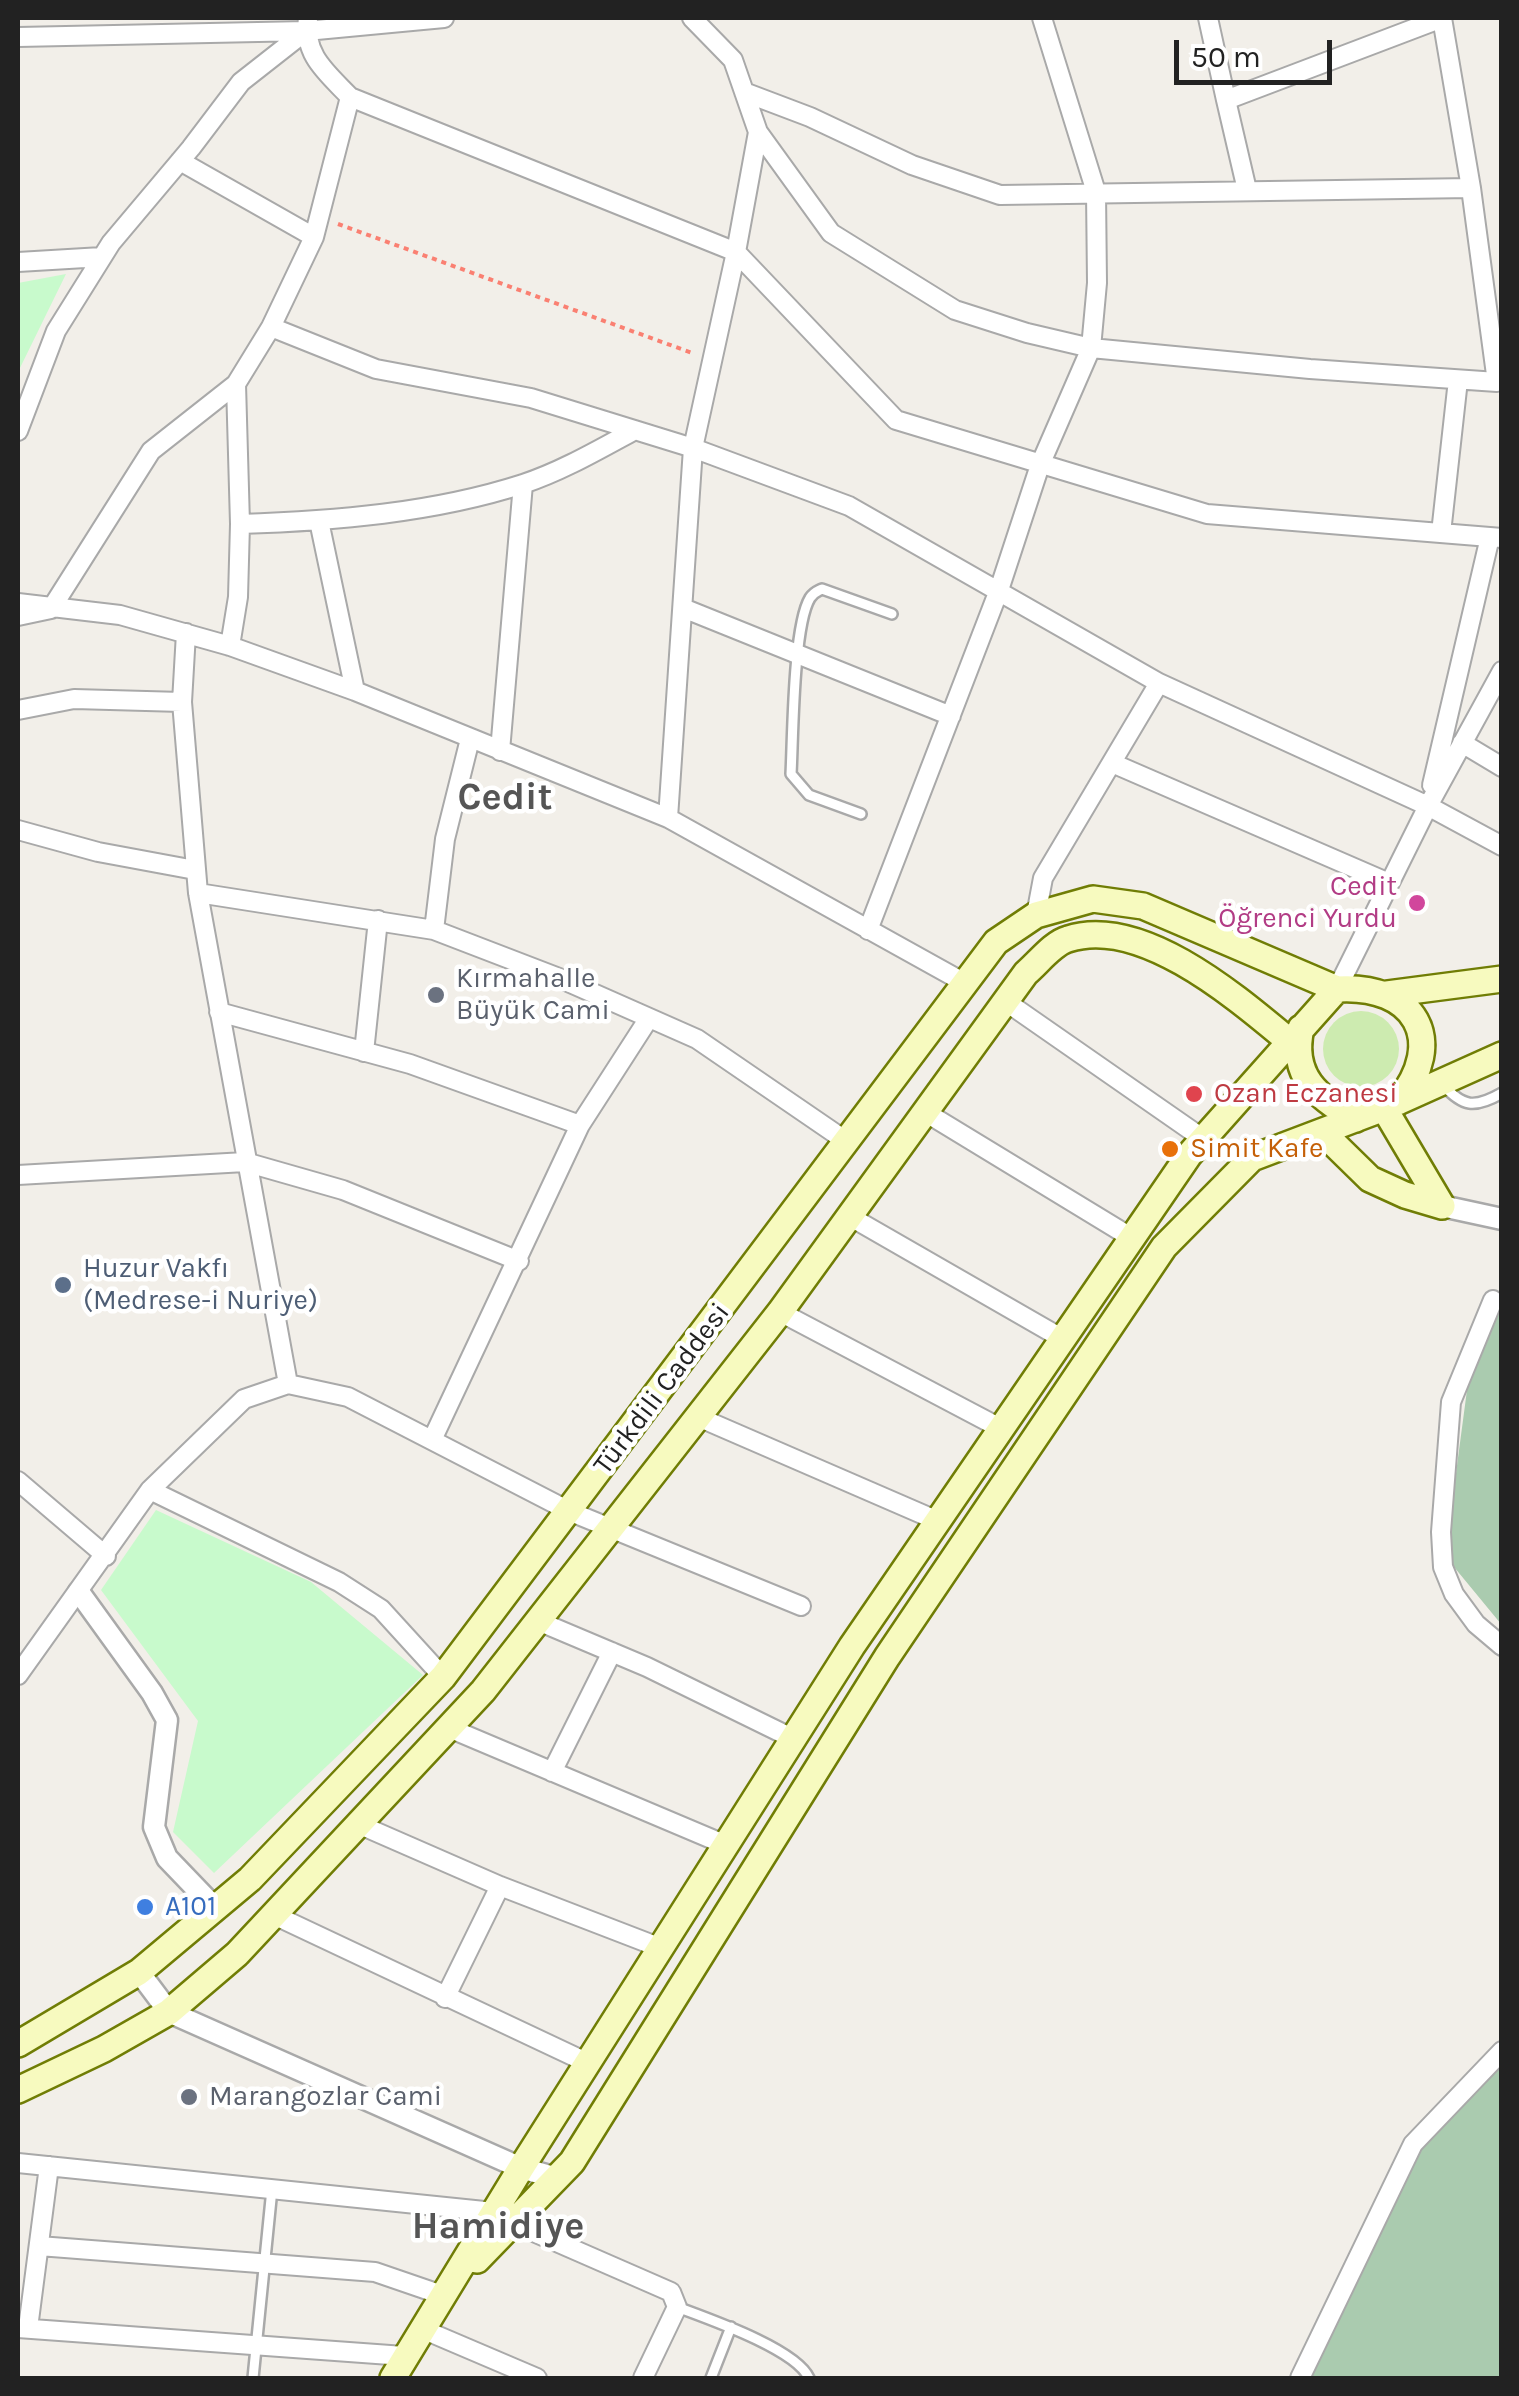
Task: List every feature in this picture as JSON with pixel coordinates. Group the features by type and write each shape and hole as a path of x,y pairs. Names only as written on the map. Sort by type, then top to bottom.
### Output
{"main road":[{"name":"Türkdili Caddesi","path":"18,2044 139,1972 250,1879 444,1677 996,942 1036,916 1093,899 1143,906 1337,990"},
{"name":"Türkdili Caddesi","path":"18,2090 104,2049 169,2012 237,1954 483,1691 780,1312 1026,973 1066,939 1113,934 1158,948 1295,1035"},
{"path":"1387,994 1502,979"},
{"path":"398,2368 442,2296 504,2217 522,2168 794,1738 1202,1138 1337,990 1372,989 1387,994 1404,1006 1416,1022 1422,1062 1414,1081 1391,1105"},
{"path":"1295,1035 1304,1078 1315,1093 1356,1119"},
{"path":"504,2217 534,2202 572,2162 886,1657 1164,1247 1252,1158 1391,1105 1502,1054"},
{"path":"1391,1105 1442,1206"},
{"path":"1322,1133 1370,1180 1442,1206"}],"street":[{"path":"18,37 54,27 444,18"},
{"path":"692,18 733,60 758,132 831,233 955,310 1091,348 1310,370 1496,382 1497,360 1442,18 1226,100"},
{"path":"868,930 1000,590 1040,465 1091,348 1097,283 1096,192 1042,18"},
{"path":"1208,18 1247,190"},
{"path":"307,24 312,57 350,97 736,252 896,420 1207,514 1496,538 1428,806"},
{"path":"18,430 56,331 102,258 241,82 307,24"},
{"path":"744,92 810,117 912,165 1000,195 1470,188"},
{"path":"18,616 51,609 151,451 236,384 271,327 314,237 350,97"},
{"path":"668,818 693,448 758,132"},
{"path":"180,162 314,237"},
{"path":"18,262 102,258"},
{"path":"271,327 376,369 531,398 635,430 849,506 1160,682 1428,806 1502,846"},
{"path":"1441,533 1458,380"},
{"path":"230,646 238,597 240,524 236,384"},
{"path":"240,524 319,521 452,502 523,484 570,465 635,430"},
{"path":"500,751 523,484"},
{"path":"319,521 356,691"},
{"path":"18,603 120,615 230,646 356,691 668,818 965,983"},
{"path":"683,608 950,716"},
{"path":"186,633 182,702 198,893 288,1384"},
{"path":"1337,990 1388,883 1502,671"},
{"path":"1036,916 1044,878 1160,682"},
{"path":"18,710 74,699 182,702"},
{"path":"434,930 445,839 470,739"},
{"path":"1462,744 1502,767"},
{"path":"1112,763 1388,883"},
{"path":"18,830 98,852 195,870"},
{"path":"198,893 434,930 559,978 697,1040 846,1140"},
{"path":"364,1052 378,920"},
{"path":"1006,1001 1202,1138"},
{"path":"219,1012 410,1064 580,1125"},
{"path":"432,1440 580,1125 649,1018"},
{"path":"925,1112 1132,1238"},
{"path":"18,1174 245,1162 343,1190 519,1261"},
{"path":"1442,1206 1502,1219"},
{"path":"849,1216 1062,1339"},
{"path":"1493,1300 1451,1402 1442,1532 1443,1567 1454,1594 1476,1624 1502,1646"},
{"path":"780,1312 1002,1429"},
{"path":"18,1675 150,1490 244,1400 288,1384 348,1397 570,1512 801,1606"},
{"path":"698,1417 938,1521"},
{"path":"18,1481 106,1556"},
{"path":"150,1490 339,1582 381,1609 444,1677"},
{"path":"78,1592 152,1693 166,1720 154,1827 167,1858 215,1908"},
{"path":"538,1621 794,1738"},
{"path":"552,1772 612,1652"},
{"path":"449,1728 726,1846"},
{"path":"358,1824 500,1886 661,1948"},
{"path":"445,1998 500,1886"},
{"path":"274,1914 588,2063"},
{"path":"139,1972 169,2012 522,2168 557,2178"},
{"path":"1300,2378 1413,2144 1502,2051"},
{"path":"18,2163 504,2217 672,2292 677,2307 643,2378"},
{"path":"49,2166 23,2328 256,2346 398,2368"},
{"path":"39,2246 375,2272 442,2296"},
{"path":"422,2328 537,2378"}],"lane":[{"path":"861,814 809,794 791,774 798,654 807,605 822,589 892,614"},
{"path":"1440,1082 1458,1102 1473,1104 1502,1094"},
{"path":"254,2378 272,2189"},
{"path":"677,2307 731,2327 798,2363 809,2378"},
{"path":"711,2378 731,2327"}],"path":[{"path":"319,217 713,360"}],"green space":[{"path":"66,274 18,372 18,283"},
{"path":"1361,1011 1388,1022 1399,1049 1388,1076 1361,1087 1334,1076 1323,1049 1334,1022"},
{"path":"1501,1308 1501,1624 1445,1556 1467,1390"},
{"path":"156,1510 311,1582 423,1675 214,1873 173,1832 198,1721 101,1590"},
{"path":"1501,2064 1501,2378 1304,2378 1420,2143"}],"place":[{"name":"Cedit Öğrenci Yurdu","path":"1417,903"},
{"name":"Kırmahalle Büyük Cami","path":"436,995"},
{"name":"Ozan Eczanesi","path":"1194,1094"},
{"name":"Simit Kafe","path":"1170,1149"},
{"name":"Huzur Vakfı (Medrese-i Nuriye)","path":"63,1285"},
{"name":"A101","path":"145,1907"},
{"name":"Marangozlar Cami","path":"189,2097"}],"district":[{"name":"Cedit","path":"505,798"},
{"name":"Hamidiye","path":"498,2227"}]}
